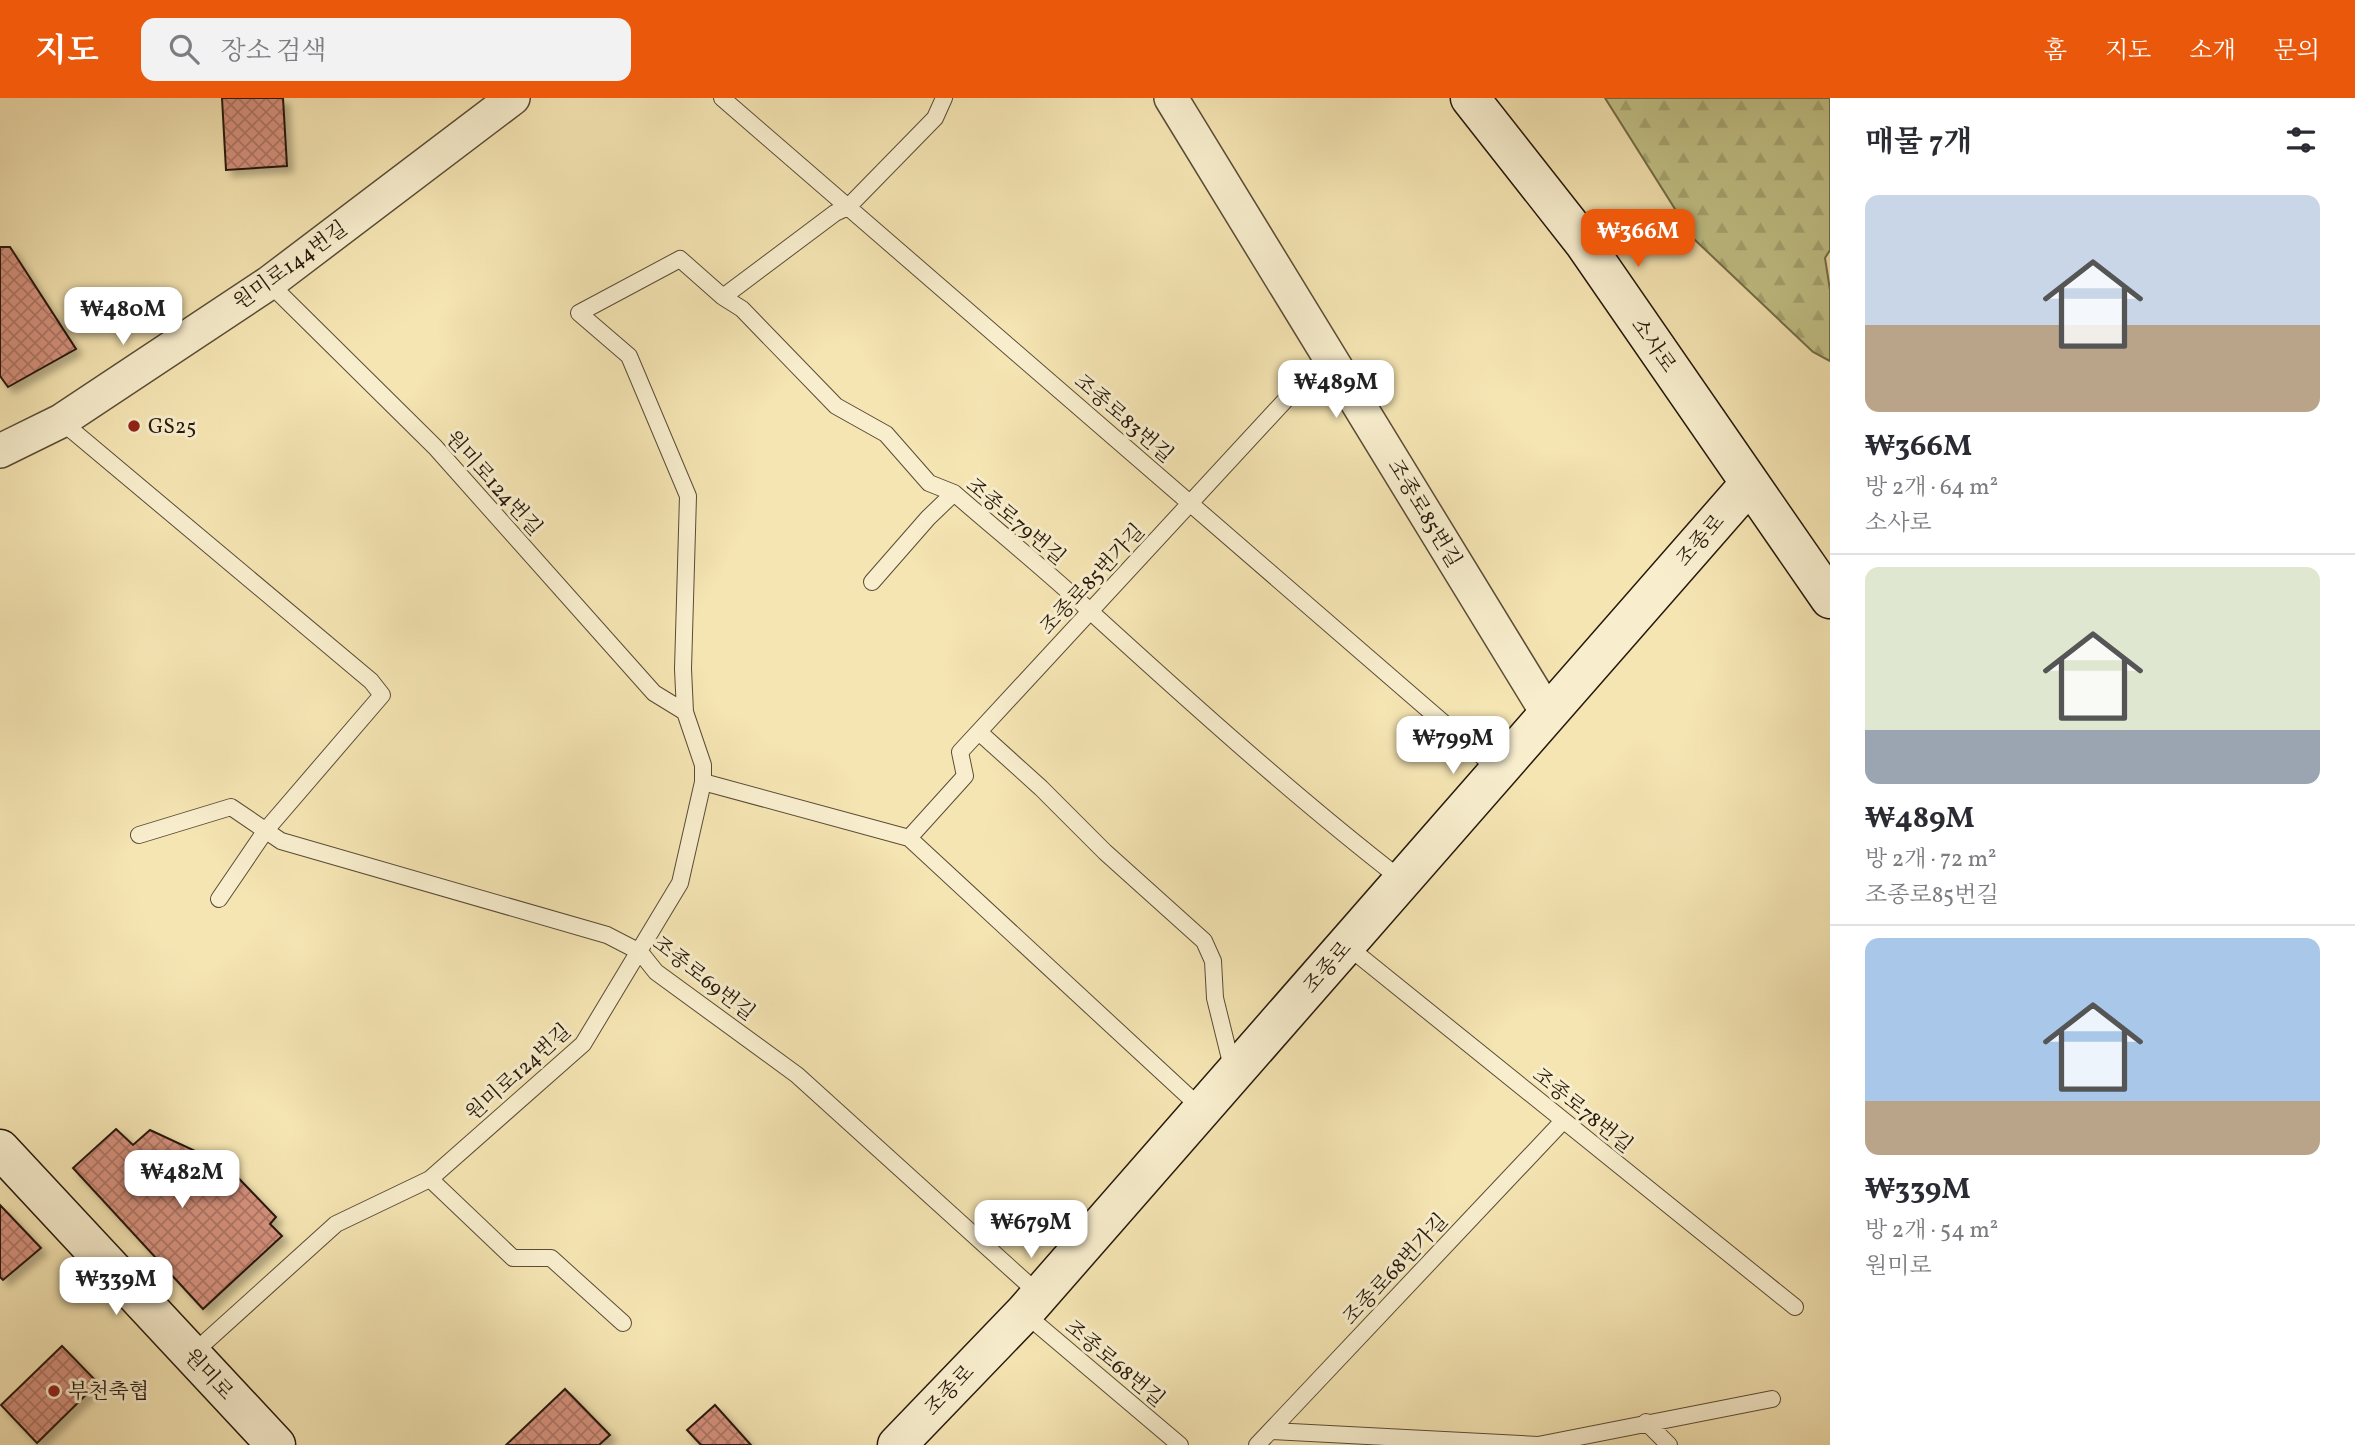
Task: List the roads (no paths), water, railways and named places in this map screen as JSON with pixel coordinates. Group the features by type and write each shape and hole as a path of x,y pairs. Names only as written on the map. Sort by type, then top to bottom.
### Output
{"street":[{"name":"원미로144번길","path":"0,451 61,421 269,283 513,98"},
{"name":"조종로85번길","path":"1171,98 1548,714"},
{"name":"소사로","path":"1470,98 1584,243 1830,599"},
{"name":"조종로","path":"897,1445 1032,1304 1750,483"},
{"name":"원미로","path":"0,1149 276,1445"}],"lane":[{"name":"조종로83번길","path":"722,98 1498,770"},
{"path":"723,297 835,213 848,207 935,118 939,100"},
{"name":"원미로124번길","path":"191,1355 336,1224 430,1179 583,1044 680,883 704,782 703,765 685,712 683,669 688,496 629,356 579,313 680,258 723,297"},
{"name":"원미로124번길","path":"269,283 435,447 654,693 685,712"},
{"name":"조종로79번길","path":"723,297 742,309 836,406 886,434 929,483 954,493 1091,611 1203,715 1330,824 1402,880"},
{"name":"조종로85번가길","path":"909,838 965,776 960,752 1328,354"},
{"path":"61,421 371,681 382,695 266,830 219,899"},
{"path":"872,582 928,517 954,493"},
{"path":"979,732 1041,788 1105,852 1205,941 1213,961 1215,998 1234,1073"},
{"path":"704,782 909,838 1202,1109"},
{"name":"조종로69번길","path":"139,835 231,807 281,841 607,935 640,952 656,972 797,1076 1032,1304"},
{"name":"조종로78번길","path":"1346,945 1795,1307"},
{"name":"조종로68번가길","path":"1257,1445 1563,1121"},
{"path":"430,1179 513,1258 551,1258 623,1323"},
{"name":"조종로68번길","path":"1032,1304 1180,1445"},
{"path":"1272,1431 1429,1442 1538,1445 1772,1399"},
{"path":"1646,1422 1668,1445"}],"place":[{"name":"GS25","path":"134,426"},
{"name":"부천축협","path":"54,1391"}]}
